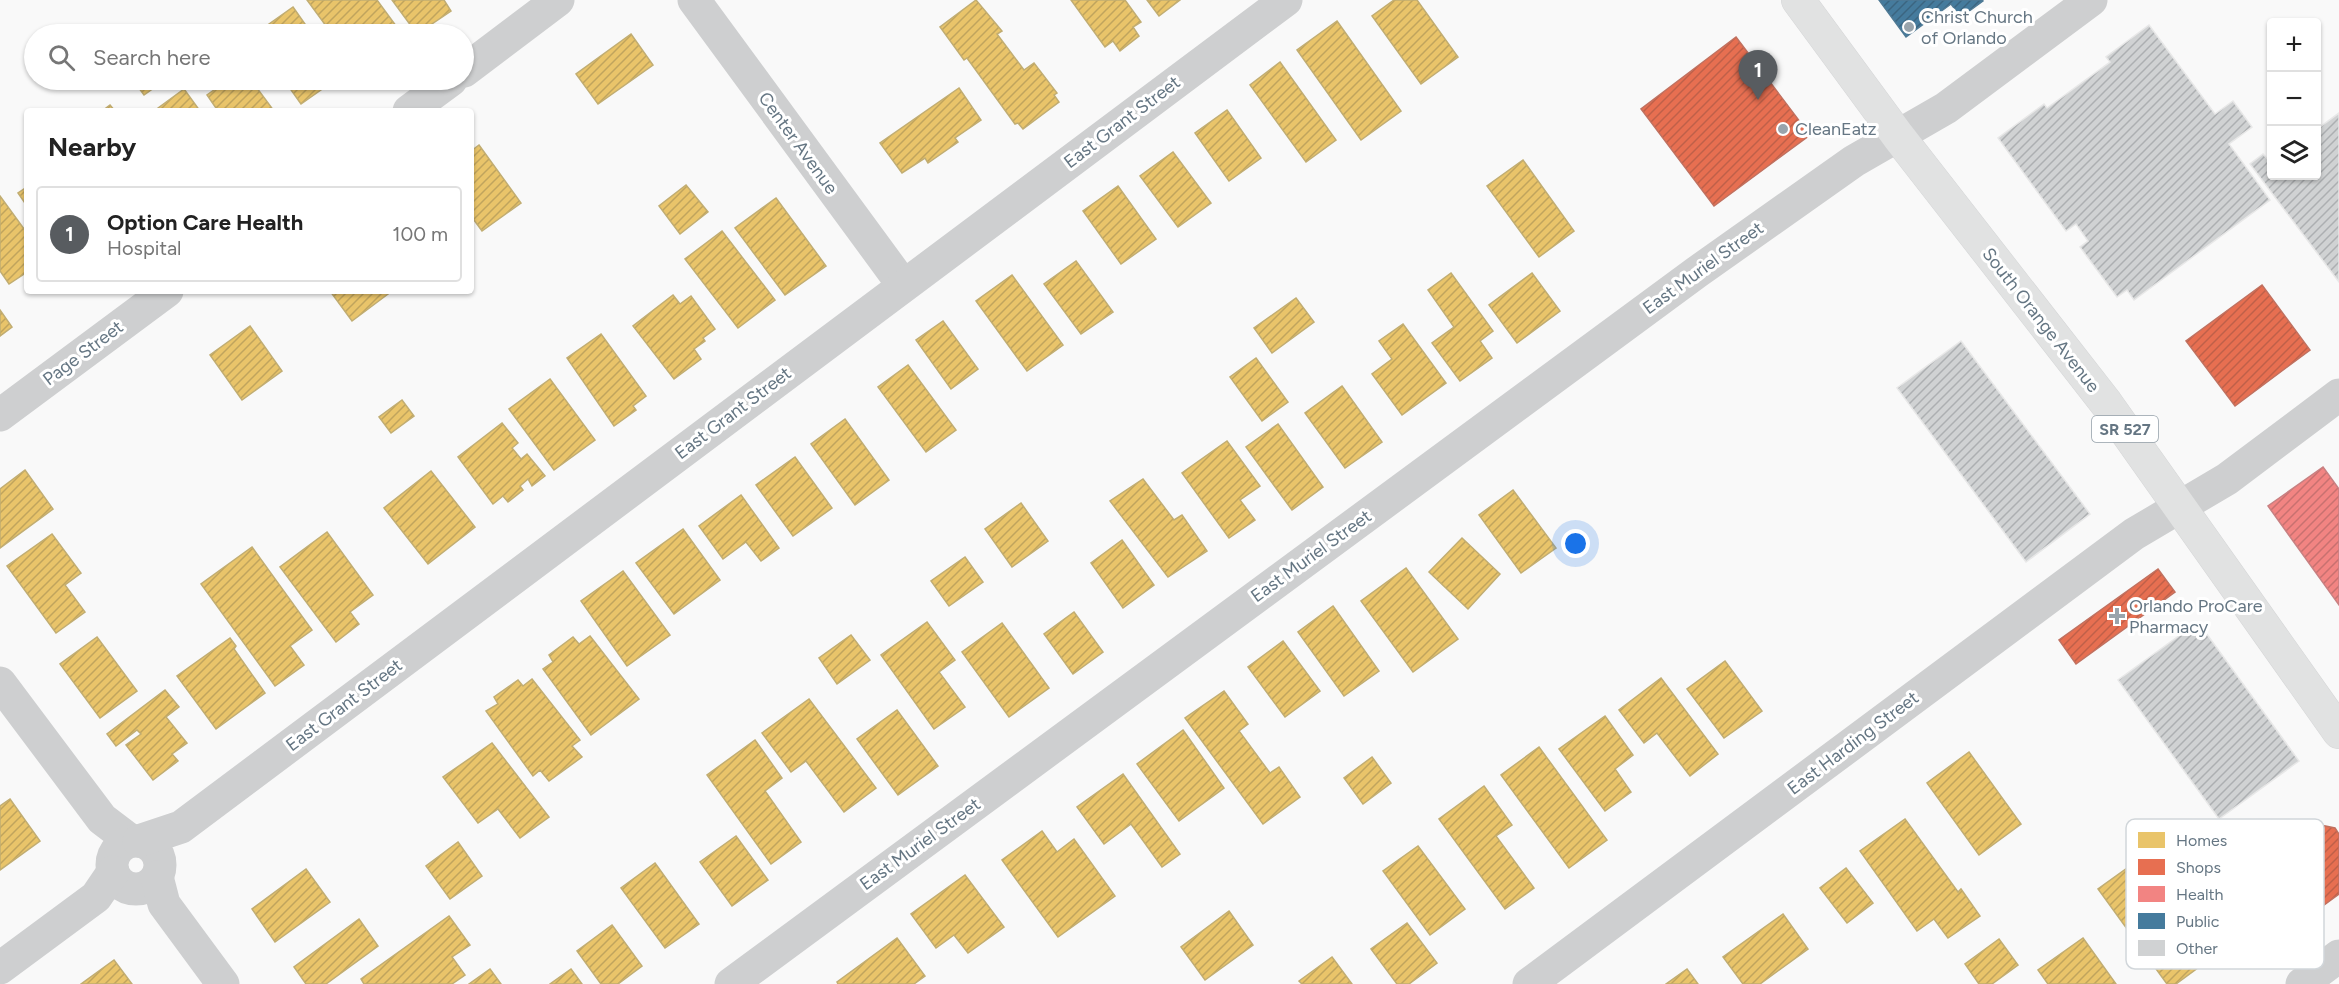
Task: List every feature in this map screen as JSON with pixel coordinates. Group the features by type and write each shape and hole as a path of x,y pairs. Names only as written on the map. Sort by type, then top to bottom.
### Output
{"main road":[{"name":"South Orange Avenue","path":"1798,0 1898,136 2106,403 2339,732"}],"street":[{"path":"474,63 558,0"},
{"name":"Center Avenue","path":"694,0 903,285"},
{"name":"East Grant Street","path":"0,968 134,873 180,827 1286,0"},
{"name":"East Muriel Street","path":"731,984 1682,283 1854,161 1946,108 2091,0"},
{"path":"413,108 438,90"},
{"name":"Page Street","path":"0,415 163,294"},
{"name":"East Harding Street","path":"1529,984 2134,534 2227,479 2339,395"},
{"path":"0,683 102,819 134,873 223,984"},
{"path":"2324,967 2339,956"},
{"path":"2302,984 2322,969"}],"building: Homes":[{"path":"307,0 377,0 395,24 325,24"},
{"path":"392,0 444,0 451,11 432,24 410,24"},
{"path":"976,0 1002,31 997,34 1024,70 1034,63 1057,93 1054,95 1059,102 1023,129 1018,123 1015,124 967,58 964,60 940,27"},
{"path":"1071,0 1125,0 1141,22 1133,27 1139,36 1120,51 1113,41 1105,47"},
{"path":"1147,0 1180,0 1159,16"},
{"path":"1394,0 1417,0 1458,57 1421,84 1372,16"},
{"path":"293,7 305,24 269,24"},
{"path":"1337,21 1401,111 1361,140 1297,50"},
{"path":"631,34 653,65 598,104 576,74"},
{"path":"1280,62 1336,140 1306,162 1250,85"},
{"path":"959,88 981,120 955,138 958,142 928,163 925,158 902,173 880,143"},
{"path":"140,90 151,90 144,95"},
{"path":"185,90 198,108 158,108"},
{"path":"214,90 258,90 272,108 216,108 207,95"},
{"path":"291,90 321,90 301,104"},
{"path":"1227,110 1261,158 1229,181 1195,133"},
{"path":"479,145 521,203 482,231 474,220 474,149"},
{"path":"1173,152 1211,203 1178,227 1140,176"},
{"path":"1523,160 1574,231 1539,257 1487,186"},
{"path":"686,185 708,212 680,234 659,206"},
{"path":"1118,186 1156,239 1121,264 1083,211"},
{"path":"24,189 24,202 18,193"},
{"path":"0,196 24,229 24,274 9,284 0,271"},
{"path":"776,198 826,266 785,295 735,228"},
{"path":"722,231 775,300 738,328 685,259"},
{"path":"1076,261 1113,312 1081,334 1044,284"},
{"path":"1451,273 1493,331 1480,341 1492,358 1460,381 1432,343 1454,327 1428,290"},
{"path":"1532,273 1560,311 1517,343 1489,305"},
{"path":"1012,275 1063,345 1027,371 976,301"},
{"path":"332,294 388,294 352,321"},
{"path":"673,295 680,304 691,296 715,329 694,349 701,359 674,379 633,326"},
{"path":"1296,298 1314,322 1272,353 1254,328"},
{"path":"0,310 12,327 0,336"},
{"path":"943,321 978,369 951,389 916,340"},
{"path":"1403,324 1446,383 1402,415 1372,374 1392,359 1379,341"},
{"path":"250,326 282,371 242,400 210,355"},
{"path":"601,334 646,396 633,406 636,410 614,426 567,358"},
{"path":"1256,358 1288,402 1262,421 1230,377"},
{"path":"908,365 956,430 926,452 878,387"},
{"path":"550,379 595,440 554,470 509,409"},
{"path":"1342,386 1382,442 1345,468 1305,413"},
{"path":"402,400 414,416 391,433 379,417"},
{"path":"845,419 889,480 855,505 811,444"},
{"path":"502,423 518,443 512,448 521,459 527,454 545,476 532,486 528,479 520,486 523,490 508,502 503,496 493,504 458,457"},
{"path":"1278,424 1323,487 1292,510 1246,447"},
{"path":"1227,441 1260,486 1240,500 1255,520 1229,538 1182,473"},
{"path":"795,457 832,508 793,536 756,485"},
{"path":"25,470 53,509 0,548 0,489"},
{"path":"431,471 475,527 428,564 384,508"},
{"path":"1143,479 1174,520 1182,515 1207,551 1168,577 1110,501"},
{"path":"1513,490 1556,548 1521,573 1479,515"},
{"path":"741,495 779,548 761,561 746,542 723,559 699,526"},
{"path":"1021,503 1048,541 1012,567 985,529"},
{"path":"683,529 720,580 674,614 636,563"},
{"path":"327,532 373,595 350,612 359,624 336,642 280,567"},
{"path":"52,534 81,573 65,585 85,612 56,633 7,566"},
{"path":"1462,538 1500,574 1468,609 1429,572"},
{"path":"1122,540 1154,585 1123,608 1091,563"},
{"path":"252,547 312,630 290,646 304,665 275,686 201,584"},
{"path":"965,557 983,582 949,606 931,581"},
{"path":"1406,568 1458,639 1413,672 1361,601"},
{"path":"623,571 670,635 627,666 581,601"},
{"path":"1333,606 1379,671 1344,696 1298,632"},
{"path":"1074,612 1103,652 1073,674 1044,634"},
{"path":"927,622 955,660 939,672 965,707 934,729 881,655"},
{"path":"1002,623 1049,688 1009,717 962,652"},
{"path":"851,635 870,660 837,684 819,658"},
{"path":"590,636 639,699 591,735 543,669 553,662 549,655 573,637 579,644"},
{"path":"97,637 137,691 100,718 60,664"},
{"path":"230,638 236,646 234,649 265,693 216,729 177,676"},
{"path":"1283,641 1320,691 1285,717 1248,667"},
{"path":"1725,661 1762,711 1724,738 1687,689"},
{"path":"1661,678 1718,754 1690,776 1657,733 1644,743 1619,710"},
{"path":"532,679 580,740 572,746 582,757 549,781 540,770 533,776 486,711 498,704 494,697 518,680 523,686"},
{"path":"165,690 179,707 166,717 187,743 172,754 178,761 153,780 126,745 141,734 137,730 116,746 107,734"},
{"path":"1224,691 1248,724 1239,731 1270,773 1279,767 1300,797 1263,824 1185,718"},
{"path":"809,699 876,788 844,812 806,761 791,772 762,733"},
{"path":"897,710 938,766 898,795 857,739"},
{"path":"1605,716 1633,755 1615,769 1631,792 1605,811 1559,749"},
{"path":"1183,730 1224,788 1179,821 1137,764"},
{"path":"755,740 782,778 765,791 801,842 771,864 707,775"},
{"path":"492,743 549,817 520,838 498,809 478,823 443,777"},
{"path":"1539,747 1607,840 1569,868 1501,775"},
{"path":"1969,752 2021,824 1979,855 1927,783"},
{"path":"1372,757 1391,783 1363,804 1344,778"},
{"path":"1123,774 1180,854 1162,867 1131,824 1104,844 1077,807"},
{"path":"1484,786 1512,825 1496,836 1534,888 1505,909 1439,819"},
{"path":"10,799 40,841 0,870 0,806"},
{"path":"1905,819 1958,892 1961,889 1980,916 1948,938 1934,919 1917,931 1860,851"},
{"path":"1042,831 1057,852 1074,839 1115,896 1058,937 1002,860"},
{"path":"736,836 768,880 732,906 700,862"},
{"path":"458,842 482,876 450,899 426,866"},
{"path":"1418,846 1465,909 1430,935 1383,871"},
{"path":"655,863 699,924 665,948 621,888"},
{"path":"1846,868 1873,903 1847,923 1820,888"},
{"path":"306,869 330,902 275,942 252,909"},
{"path":"2126,869 2126,928 2098,889"},
{"path":"965,875 1004,927 968,953 954,935 936,948 911,914"},
{"path":"1229,911 1253,945 1205,980 1181,947"},
{"path":"1783,914 1808,949 1760,984 1743,984 1723,957"},
{"path":"449,916 470,945 452,957 465,975 452,984 364,984 361,979"},
{"path":"359,919 378,946 326,984 306,984 294,967"},
{"path":"1407,923 1437,963 1409,984 1397,984 1371,949"},
{"path":"612,925 642,966 618,984 601,984 577,951"},
{"path":"897,938 925,976 914,984 838,984 837,982"},
{"path":"2083,938 2116,984 2048,984 2038,970"},
{"path":"1999,939 2018,965 1992,984 1979,984 1965,964"},
{"path":"1332,957 1352,984 1302,984 1299,981"},
{"path":"114,960 132,984 81,984"},
{"path":"490,969 501,984 469,984"},
{"path":"571,969 582,984 550,984"},
{"path":"1687,969 1698,984 1666,984"},
{"path":"2156,969 2196,969 2176,984 2167,984"}],"building: Shops":[{"path":"1736,37 1810,135 1714,206 1641,109"},
{"path":"2262,285 2310,350 2235,406 2186,341"},
{"name":"Orlando ProCare Pharmacy","path":"2158,569 2175,592 2076,664 2059,640"},
{"path":"2324,826 2335,828 2339,834 2339,894 2324,905"}],"building: Health":[{"path":"2323,467 2339,489 2339,605 2268,506"}],"building: Public":[{"name":"Christ Church of Orlando","path":"1879,0 1983,1 1961,17 1951,4 1906,37"}],"building: Other":[{"path":"2149,25 2215,114 2233,101 2252,127 2229,144 2270,200 2134,300 2127,290 2117,297 2080,247 2088,241 2076,224 2066,231 1998,138 2044,104 2047,108 2110,62 2106,57"},
{"path":"2339,113 2339,282 2250,164 2263,154 2267,158 2267,180 2321,180 2321,126"},
{"path":"1961,341 2090,514 2026,562 1897,388"},
{"path":"2198,622 2299,761 2219,819 2118,680"}],"place":[{"name":"Christ Church of Orlando","path":"1909,27"},
{"name":"Option Care Health","path":"1758,100"},
{"name":"CleanEatz","path":"1783,129"},
{"name":"Orlando ProCare Pharmacy","path":"2117,616"}]}
